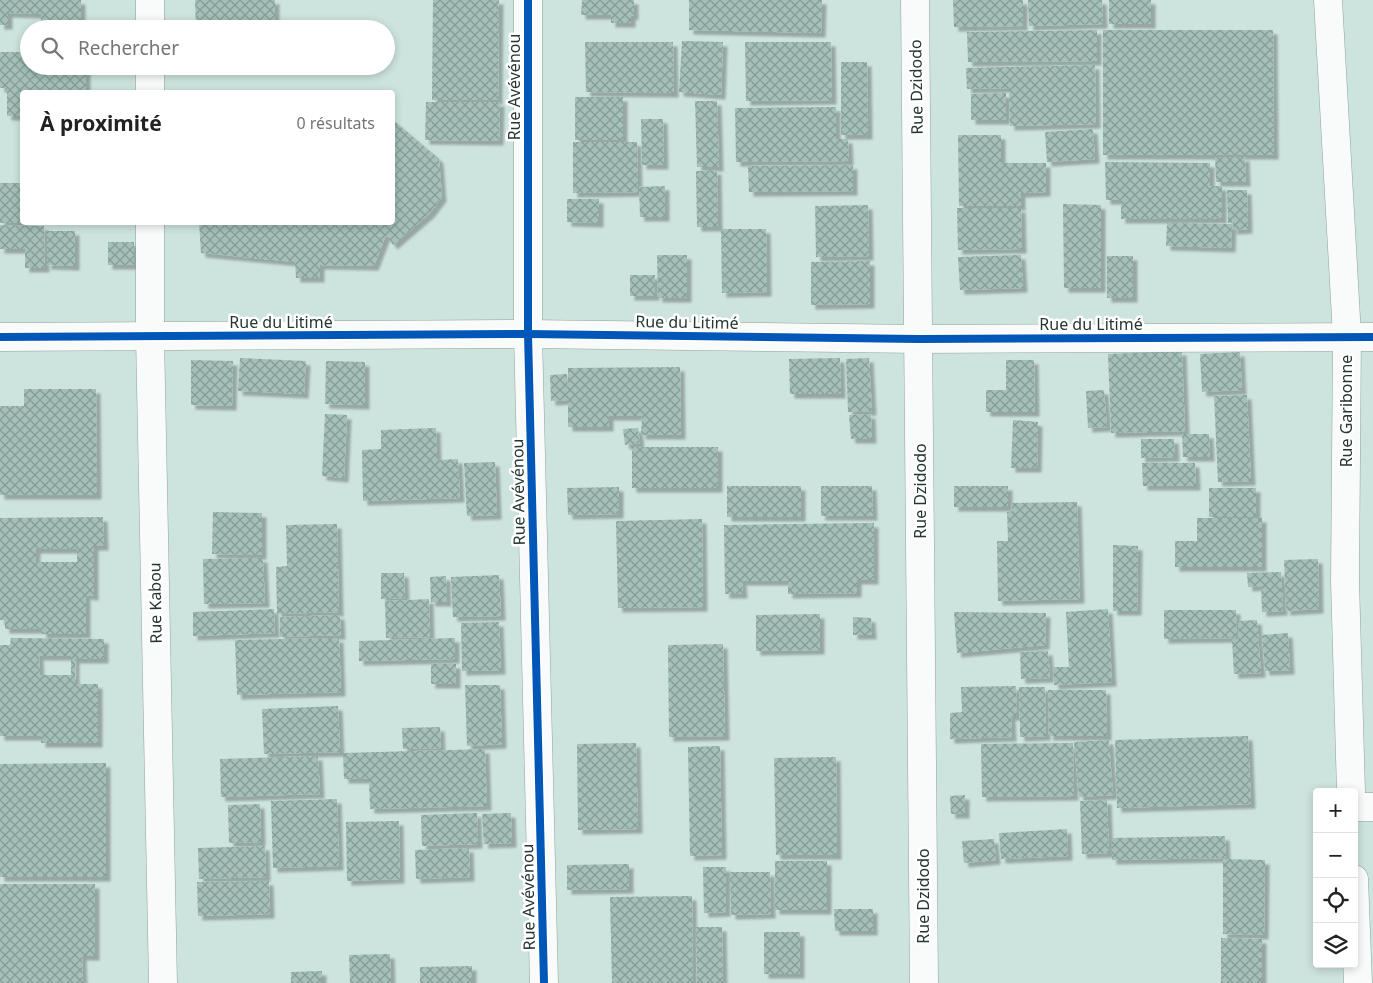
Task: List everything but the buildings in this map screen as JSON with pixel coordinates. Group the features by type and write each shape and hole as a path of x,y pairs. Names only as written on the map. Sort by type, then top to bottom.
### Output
{"street":[{"path":"150,0 150,20"},
{"name":"Rue Avévénou","path":"528,0 528,334 544,983"},
{"name":"Rue Dzidodo","path":"915,0 924,983"},
{"name":"Rue Garibonne","path":"1328,0 1360,336 1345,581 1351,788"},
{"path":"150,75 150,90"},
{"name":"Rue Kabou","path":"150,225 150,336 163,983"},
{"name":"Rue du Litimé","path":"0,338 528,334 919,339 1360,336"},
{"path":"1358,807 1373,807"},
{"path":"1356,923 1358,983"}],"cycle path":[{"path":"528,0 528,334 544,983"},
{"path":"0,337 528,334 919,339 1373,337"}]}
